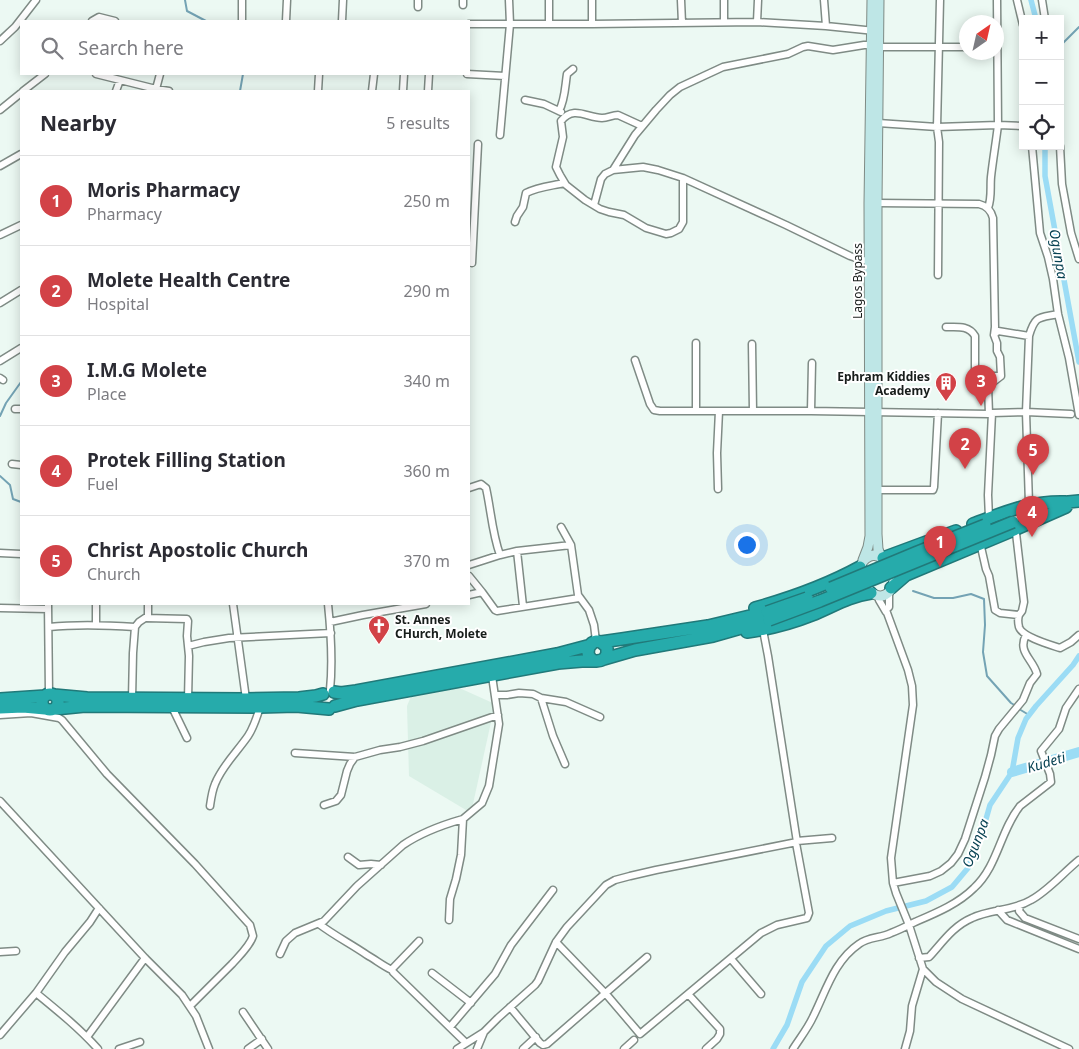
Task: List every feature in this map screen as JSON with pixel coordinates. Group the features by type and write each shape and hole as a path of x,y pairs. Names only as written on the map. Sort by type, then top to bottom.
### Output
{"highway":[{"path":"0,699 49,695 87,698 298,698 329,692 356,692 557,654 596,643 729,630 820,601 1066,504 1079,501"},
{"path":"882,558 1029,504 1050,502 1079,506"},
{"path":"890,590 906,575 1014,525"},
{"path":"711,631 733,614 807,592 848,574 862,564"},
{"path":"0,708 296,706 332,708 362,698 570,661 600,660 711,631 737,634 763,630 811,616 857,595 874,594"},
{"path":"596,643 604,644 608,650 608,654 600,660 591,659 588,653 588,649 596,643"},
{"path":"329,692 321,702 323,705 332,708"},
{"path":"49,695 57,698 58,703 50,709"}],"main road":[{"name":"Lagos Bypass","path":"872,0 875,46 869,260 873,412 878,490 877,542 882,558"},
{"name":"Lagos Bypass","path":"875,31 879,0"},
{"name":"Lagos Bypass","path":"862,564 870,536 878,123 875,46"},
{"path":"874,555 882,558 889,565 893,578 890,590 884,595 874,594 863,582 862,564 868,556 874,555"}],"street":[{"path":"20,20 36,0"},
{"path":"242,0 242,20"},
{"path":"286,20 287,0"},
{"path":"342,20 343,0"},
{"path":"500,134 510,24 509,0"},
{"path":"548,23 549,0"},
{"path":"592,0 592,24"},
{"path":"682,0 682,23"},
{"path":"724,0 724,22"},
{"path":"757,22 758,0"},
{"path":"824,0 826,26"},
{"path":"938,275 940,142 937,127 940,0"},
{"path":"997,0 997,15"},
{"path":"1017,0 1021,15"},
{"path":"1042,0 1044,15"},
{"path":"94,20 99,17 111,20"},
{"path":"0,41 20,21"},
{"path":"470,24 757,22 875,31"},
{"path":"613,170 627,146 642,126 676,90 723,67 788,54 808,46 833,50 864,45 959,47"},
{"path":"988,208 990,204 991,179 998,125 997,60"},
{"path":"559,111 562,106 567,74 573,69"},
{"path":"470,74 505,76"},
{"path":"25,90 44,75"},
{"path":"100,75 162,90"},
{"path":"156,89 160,75"},
{"path":"318,90 319,75"},
{"path":"372,90 374,75"},
{"path":"403,90 404,75"},
{"path":"428,90 429,75"},
{"path":"116,90 120,80"},
{"path":"0,110 20,94"},
{"path":"524,100 544,104 566,116"},
{"path":"642,126 618,115 607,118 594,117 578,112 566,116 561,121 562,144 556,167 564,183 605,211 624,215 646,228 666,234 679,229 683,222 683,178"},
{"path":"878,123 937,127 1019,126"},
{"path":"472,263 472,202 478,144"},
{"path":"1032,150 1040,233 1048,257 1079,415"},
{"path":"1060,150 1062,184 1071,233 1079,259"},
{"path":"0,166 20,155"},
{"path":"594,205 600,179 609,171 643,168 658,170 683,178 850,256 869,260"},
{"path":"515,222 523,206 526,193 531,190 564,183"},
{"path":"877,203 979,204 984,205 991,212 993,218 994,335 1000,357 1001,376"},
{"path":"0,235 20,225"},
{"path":"0,303 20,291"},
{"path":"1029,504 1026,412 1029,336 1032,325 1037,319 1058,314"},
{"path":"946,326 968,328 973,332 975,336 975,372 977,376 1001,376"},
{"path":"994,335 998,331 1029,336"},
{"path":"696,343 696,411"},
{"path":"752,344 753,411"},
{"path":"0,361 20,349"},
{"path":"635,360 650,404 654,410 1026,412 1071,414"},
{"path":"811,411 812,363"},
{"path":"989,518 990,413 988,386 1001,376"},
{"path":"718,489 719,411"},
{"path":"878,490 933,490 938,412"},
{"path":"12,464 20,465"},
{"path":"470,488 481,484 486,488 494,535 500,555"},
{"path":"886,610 892,605 894,593 905,581 921,570 947,557 981,547 1014,525 1024,602 1022,611 1018,614 1000,614 995,610 989,576 981,547"},
{"path":"561,527 571,545 579,598 589,610 594,625 596,643"},
{"path":"470,565 517,551 571,545"},
{"path":"517,551 523,606"},
{"path":"0,553 20,554"},
{"path":"470,577 496,611 579,598"},
{"path":"886,610 889,606 890,590"},
{"path":"470,595 482,592"},
{"path":"874,594 892,622"},
{"path":"96,605 96,624"},
{"path":"146,618 148,616 148,605"},
{"path":"233,605 246,699"},
{"path":"328,605 332,633 332,672 329,692"},
{"path":"330,622 420,605"},
{"path":"0,608 48,607 49,695"},
{"path":"886,610 892,622 908,670 912,686 913,705 891,858 893,883 909,923 923,969 936,982 962,999 1069,1049"},
{"path":"1018,614 1018,626 1021,631 1026,635 1060,648 1079,635"},
{"path":"132,698 135,627 138,622 146,618 188,621 188,698"},
{"path":"49,627 78,624 135,627"},
{"path":"556,942 606,994 640,1034 761,934 777,925 807,918 809,913 763,630"},
{"path":"188,646 237,638 332,633"},
{"path":"893,883 930,876 941,871 958,854 965,839 985,777 992,743 998,729 1023,700 1030,683 1037,674 1023,648 1026,635"},
{"path":"280,954 286,941 295,933 319,924 327,918 357,886 403,844 438,826 463,819 482,802 489,786 498,734 498,715 492,676"},
{"path":"793,1049 814,1016 830,980 847,954 866,940 888,934 909,923 941,911 978,884 994,860 1017,809 1051,782 1050,774 1041,753 1059,729 1066,708 1079,688"},
{"path":"495,695 533,694 541,698 566,702 600,717"},
{"path":"541,698 553,736 565,764"},
{"path":"172,707 187,738"},
{"path":"210,806 215,783 247,736 255,722 260,707"},
{"path":"0,715 31,713 62,720 107,774 195,864 250,925 254,936 252,940 222,975 190,1006"},
{"path":"296,753 355,757 423,741 498,715"},
{"path":"324,804 336,801 341,795 347,771 355,757"},
{"path":"0,801 145,958 176,988 196,1016 209,1049"},
{"path":"449,920 450,898 461,855 463,819"},
{"path":"457,1049 484,1032 535,985 556,942 567,927 606,885 615,880 656,870 797,842 832,838"},
{"path":"348,857 359,865 381,864"},
{"path":"919,958 929,957 947,936 964,922 982,914 1020,906 1037,897 1079,860"},
{"path":"450,1027 495,974 511,945 553,890"},
{"path":"1020,906 1019,912 1026,918 1079,939"},
{"path":"0,1035 36,993 99,908"},
{"path":"998,910 1008,920 1079,949"},
{"path":"319,924 392,970 466,1043"},
{"path":"392,970 419,941"},
{"path":"0,952 16,951"},
{"path":"510,1006 543,1045 547,1044 647,957"},
{"path":"87,1037 145,958"},
{"path":"731,958 761,994"},
{"path":"905,1049 910,1031 912,1006 923,969"},
{"path":"432,973 471,1003"},
{"path":"36,993 62,1014 98,1049"},
{"path":"688,994 720,1029 720,1034 706,1049"},
{"path":"243,1012 268,1049"},
{"path":"478,1049 484,1032"},
{"path":"524,1049 536,1037"},
{"path":"248,1049 262,1040"},
{"path":"624,1049 634,1040"},
{"path":"120,1049 140,1042"}],"shaded area":[{"path":"455,686 495,704 471,813 409,776 407,706 412,694"}],"waterway":[{"path":"185,0 187,11 204,20"},
{"name":"Ogunpa","path":"1031,0 1035,15"},
{"path":"1064,42 1079,27"},
{"path":"240,90 243,75"},
{"name":"Ogunpa","path":"1045,150 1045,176 1079,362"},
{"path":"0,416 6,403 20,383"},
{"path":"0,476 10,485 13,499 20,502"},
{"path":"913,591 934,598 953,598 971,594 984,599 983,652 987,676 1011,703 1016,706"},
{"name":"Ogunpa","path":"773,1049 787,1025 802,982 826,946 850,926 886,911 926,901 952,887 968,868 982,833 990,805 1012,772 1018,738 1026,719 1079,656"},
{"path":"1019,709 1029,715"},
{"name":"Kudeti","path":"1012,772 1079,752"}],"place":[{"name":"Ephram Kiddies Academy","path":"946,402"},
{"name":"I.M.G Molete","path":"981,406"},
{"name":"Molete Health Centre","path":"965,469"},
{"name":"Christ Apostolic Church","path":"1033,475"},
{"name":"Protek Filling Station","path":"1032,537"},
{"name":"Moris Pharmacy","path":"940,567"},
{"name":"St. Annes CHurch, Molete","path":"379,645"}]}
